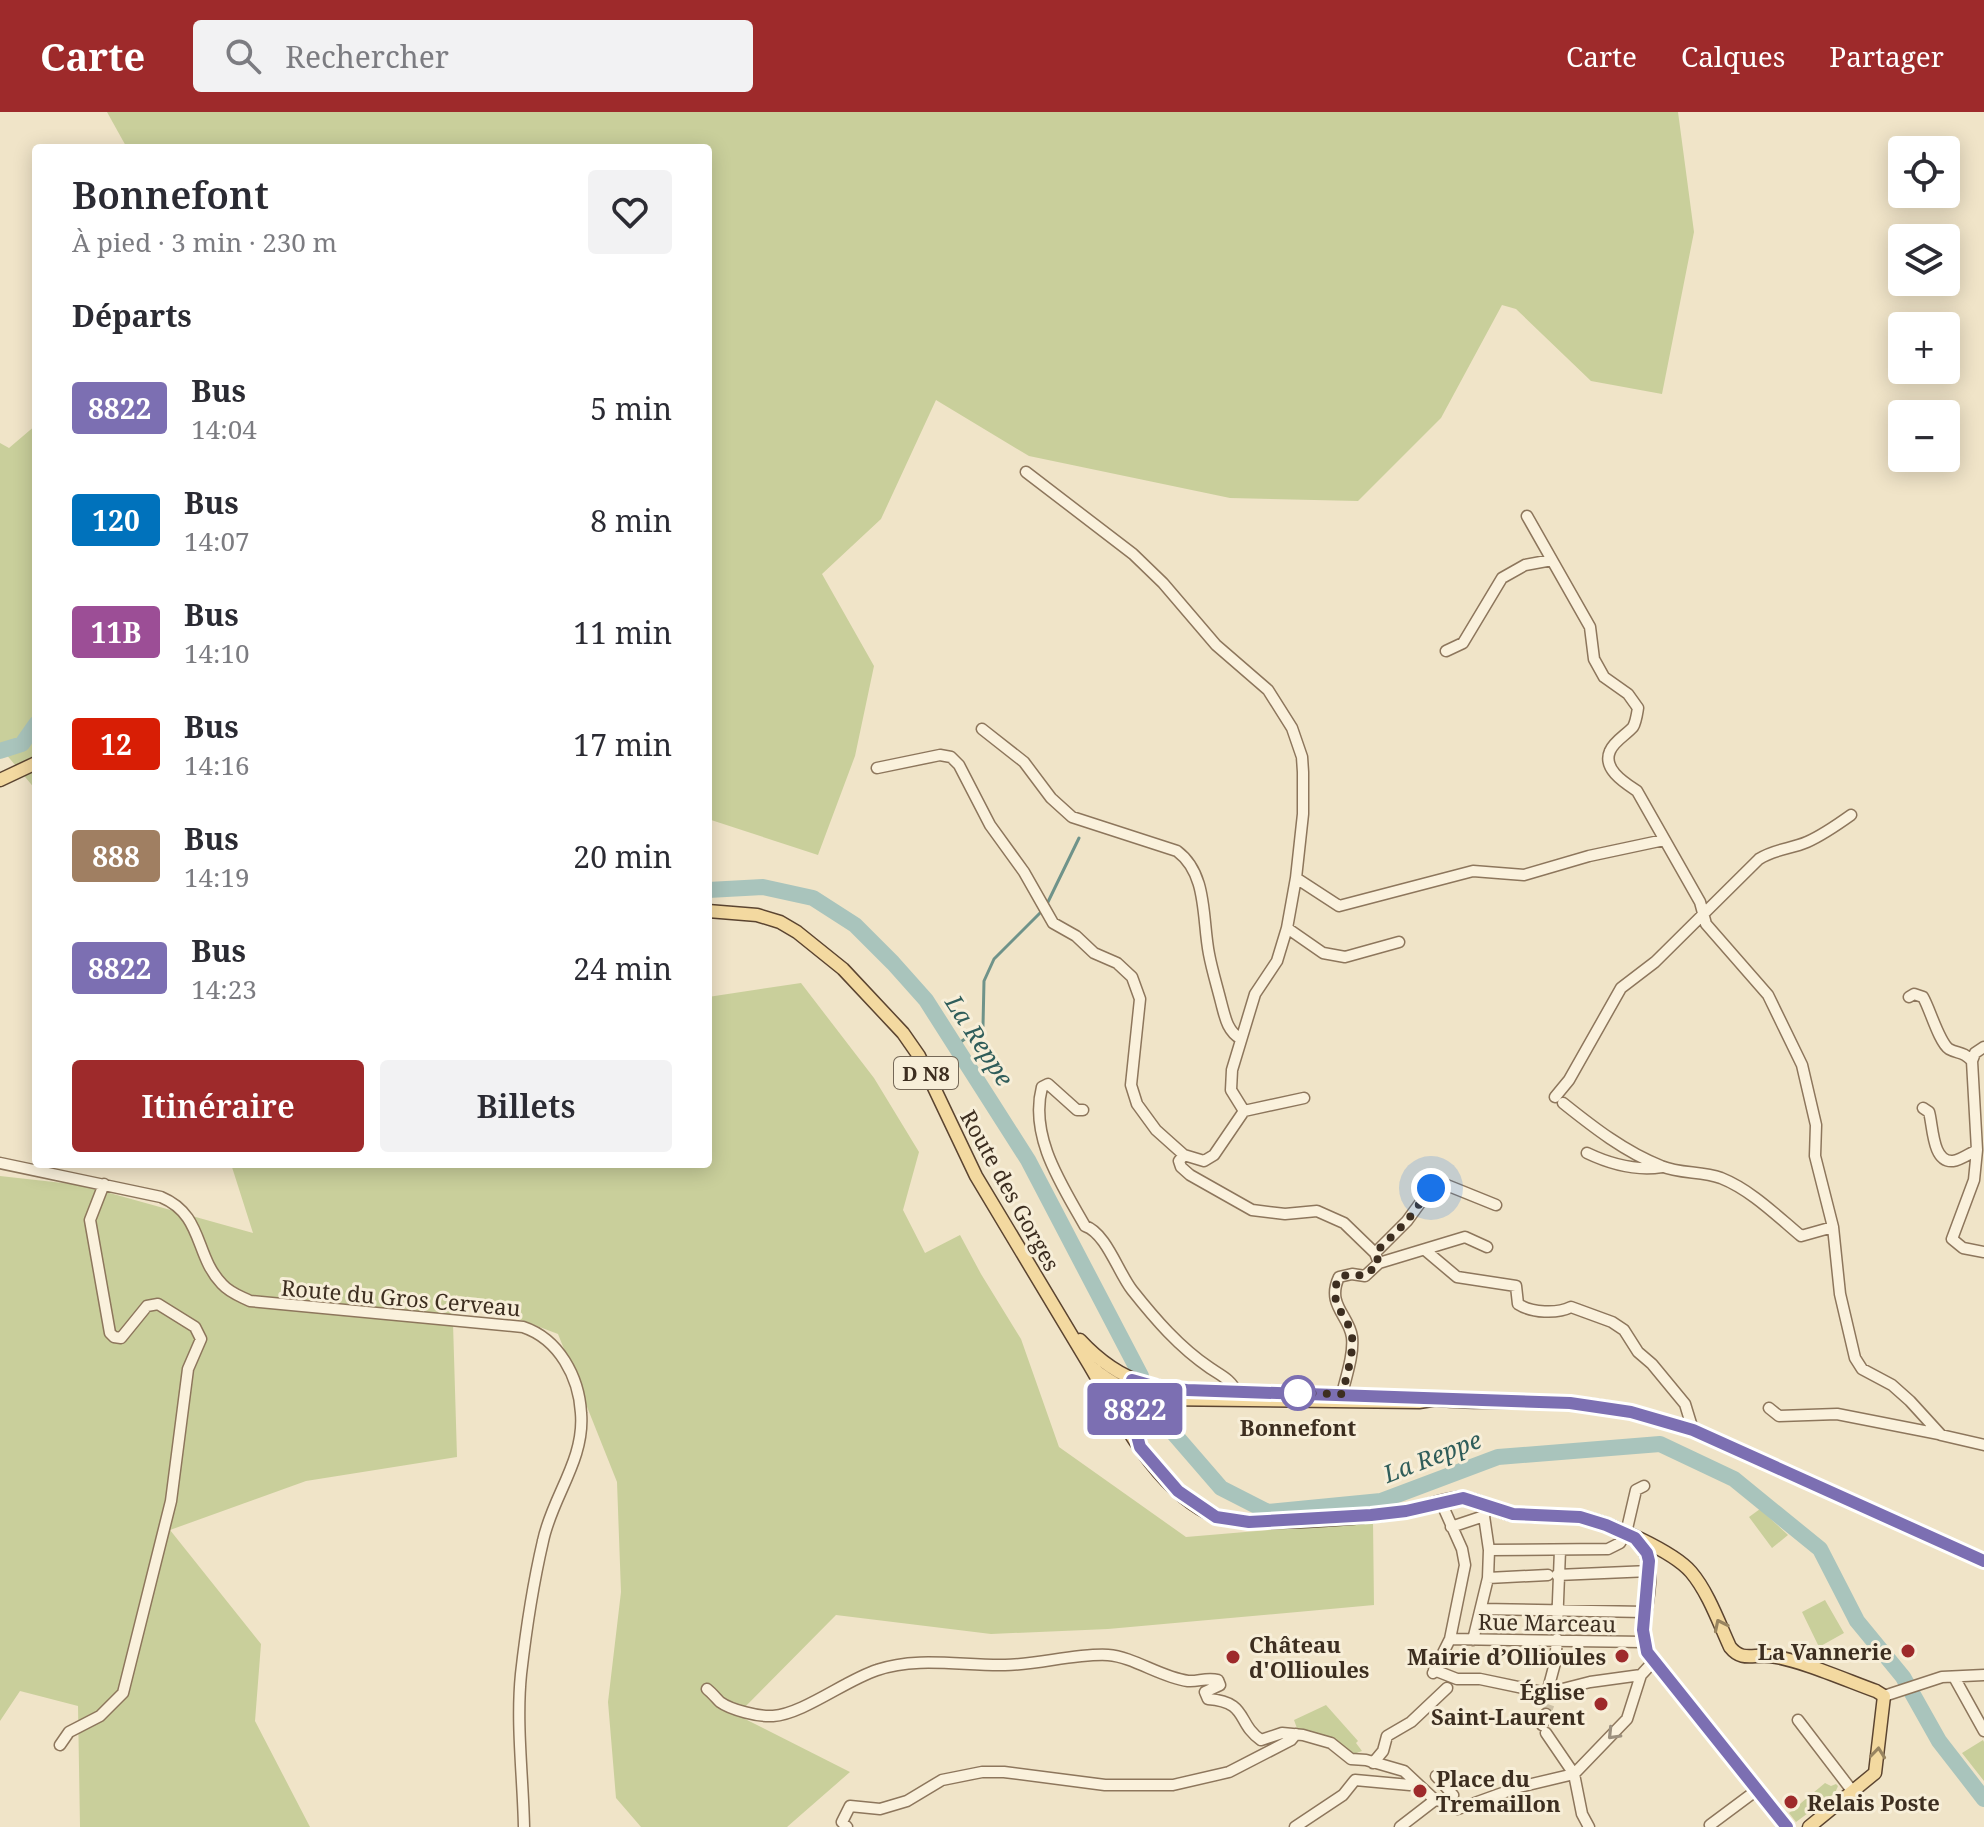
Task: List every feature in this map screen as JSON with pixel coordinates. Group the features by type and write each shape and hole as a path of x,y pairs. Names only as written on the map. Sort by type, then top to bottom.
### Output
{"main road":[{"path":"0,780 32,765"},
{"name":"Route des Gorges","path":"712,911 757,915 780,922 797,932 843,969 903,1033 919,1056 976,1176 1090,1366 1112,1383 1157,1399 1419,1402 1438,1399"},
{"name":"Route des Gorges","path":"1065,1323 1134,1390 1195,1395 1218,1391 1570,1403 1604,1406 1693,1430"},
{"path":"1090,1366 1140,1447 1178,1491 1216,1517 1249,1522 1371,1515 1406,1511 1463,1498 1486,1512 1580,1517 1631,1536 1673,1558 1695,1577 1736,1654 1746,1658 1774,1656 1884,1696 1877,1769 1872,1777 1809,1827"},
{"path":"1118,1414 1134,1390"},
{"path":"1134,1390 1134,1429 1140,1447"},
{"path":"1134,1414 1157,1399"},
{"name":"D N8","path":"1693,1430 1984,1561"},
{"path":"1631,1536 1647,1553 1650,1571 1643,1638"},
{"path":"1650,1571 1661,1559 1673,1558"},
{"path":"1666,1677 1787,1827"}],"street":[{"path":"1026,472 1133,554 1163,583 1216,645 1268,690 1283,710 1302,757 1303,814 1287,928 1277,961 1255,994 1232,1070 1231,1090 1244,1111"},
{"path":"1527,516 1590,627 1594,659 1604,677 1628,694 1638,708 1634,725 1610,751 1609,760 1620,779 1637,791 1700,902 1706,924 1768,995 1802,1065 1816,1125 1815,1156 1833,1227 1840,1294 1855,1358 1862,1369 1892,1385 1910,1401 1941,1435"},
{"path":"1446,651 1463,643 1502,578 1525,565 1552,560"},
{"path":"982,729 1024,762 1051,798 1072,817 1177,851 1186,858 1193,867 1201,892 1209,955 1225,1017 1232,1034 1241,1039"},
{"path":"877,768 940,755 951,757 959,765 990,825 1024,872 1053,923 1076,936 1094,953 1117,963 1132,977 1140,999 1131,1085 1137,1104 1156,1130 1184,1155 1204,1161 1214,1155 1244,1111 1304,1098"},
{"path":"1662,1167 1606,1136 1559,1100 1569,1080 1621,988 1655,962 1702,913 1768,853 1805,843 1851,815"},
{"path":"1296,878 1339,906 1473,871 1524,875 1589,856 1664,840"},
{"path":"1287,928 1323,953 1345,957 1399,942"},
{"path":"1909,997 1914,994 1923,997 1941,1039 1950,1049 1963,1052 1972,1061"},
{"path":"1984,1047 1975,1053 1972,1061 1977,1150 1974,1180 1952,1239 1963,1248 1984,1252"},
{"path":"1083,1110 1077,1110 1048,1084 1042,1087 1040,1114 1050,1162 1085,1226 1093,1229 1106,1245 1130,1288 1187,1353 1228,1380 1236,1392"},
{"path":"1923,1108 1929,1112 1939,1155 1956,1161 1977,1150"},
{"path":"1587,1153 1628,1167 1662,1167 1701,1172 1723,1179 1761,1201 1801,1236 1833,1227"},
{"path":"1184,1155 1179,1161 1184,1171 1239,1204 1252,1210 1285,1214 1317,1211 1350,1227 1377,1258"},
{"name":"Route du Gros Cerveau","path":"0,1163 104,1184 176,1203 189,1218 221,1283 232,1293 250,1301 523,1327 551,1342 577,1386 581,1436 577,1454 543,1538 521,1675 524,1827"},
{"path":"60,1745 69,1732 100,1716 123,1693 171,1501 188,1369 201,1339 195,1327 158,1304 147,1306 121,1338 110,1333 90,1220 104,1184"},
{"path":"1342,1394 1352,1334 1335,1298 1335,1285 1339,1277 1352,1274 1365,1276 1431,1188 1444,1184 1496,1205"},
{"path":"1377,1258 1425,1250 1465,1237 1487,1247"},
{"path":"1425,1250 1457,1277 1516,1286 1518,1304 1524,1308 1558,1312 1571,1307 1612,1322 1624,1330 1638,1352 1685,1404 1693,1430"},
{"path":"1769,1408 1779,1416 1837,1414 1908,1426 1984,1445"},
{"path":"1489,1550 1608,1549 1631,1536 1636,1490 1644,1486"},
{"path":"1441,1502 1462,1549 1465,1565 1450,1639 1434,1671 1453,1683"},
{"path":"1451,1527 1486,1512 1488,1578 1473,1640"},
{"path":"1557,1627 1555,1575 1560,1550"},
{"path":"1488,1578 1650,1571"},
{"path":"1448,1597 1456,1608"},
{"path":"1481,1609 1645,1612"},
{"path":"1643,1638 1653,1662 1666,1677"},
{"name":"Rue Marceau","path":"1450,1639 1557,1641 1643,1638"},
{"path":"1549,1696 1557,1641"},
{"path":"707,1689 728,1706 770,1717 790,1713 836,1688 874,1671 897,1665 1006,1665 1106,1655 1186,1681 1203,1678 1218,1680 1220,1685 1205,1692 1208,1699 1238,1708 1252,1734 1261,1740 1282,1733 1331,1743 1351,1759 1404,1771 1433,1802"},
{"path":"1400,1827 1433,1802 1448,1802 1458,1809 1519,1787 1574,1774 1627,1719 1641,1675 1653,1662"},
{"path":"1373,1763 1383,1751 1387,1736 1411,1722 1453,1683 1480,1679 1549,1696 1590,1682 1641,1675"},
{"path":"1884,1696 1922,1683 1984,1675"},
{"path":"1954,1677 1984,1731"},
{"path":"1546,1714 1544,1729 1574,1774 1582,1814 1589,1827"},
{"path":"1798,1720 1853,1792"},
{"path":"847,1827 842,1822 850,1806 880,1809 907,1801 942,1780 982,1772 1004,1772 1105,1785 1167,1786 1229,1772 1273,1750 1296,1734"},
{"path":"1436,1776 1453,1795 1448,1802"},
{"path":"1295,1827 1343,1795 1355,1780 1412,1782"},
{"path":"1711,1827 1757,1790"}],"green space":[{"path":"107,112 1678,112 1694,232 1662,394 1591,381 1516,309 1502,305 1441,418 1358,501 1230,498 1029,456 936,400 881,519 822,574 874,666 855,756 818,855 712,820 712,144 125,144"},
{"path":"32,428 32,785 0,747 0,443 9,448"},
{"path":"801,983 874,1078 919,1152 903,1210 925,1253 960,1235 1021,1339 1059,1447 1186,1537 1373,1521 1374,1605 1108,1629 991,1634 836,1615 737,1715 850,1772 787,1827 641,1827 616,1798 608,1702 621,1592 617,1482 558,1334 456,1295 453,1323 457,1457 306,1481 170,1530 261,1644 255,1721 310,1827 80,1827 78,1706 20,1691 0,1721 0,1176 81,1185 253,1233 232,1168 712,1168 712,996"},
{"path":"1760,1509 1788,1535 1772,1548 1749,1517"},
{"path":"1825,1600 1844,1633 1819,1647 1802,1612"},
{"path":"1326,1705 1358,1741 1356,1743 1362,1751 1351,1755 1320,1734 1298,1731 1294,1720"},
{"path":"1984,1742 1984,1781 1962,1753"},
{"path":"1825,1783 1838,1786 1835,1793 1796,1822 1789,1813"}],"waterway":[{"name":"La Reppe","path":"0,751 22,744 32,730"},
{"path":"1046,906 1079,838"},
{"name":"La Reppe","path":"712,890 763,887 813,898 855,925 926,1000 1028,1160 1141,1376"},
{"path":"955,1046 983,1026 984,981 994,959 1043,910"},
{"name":"La Reppe","path":"1156,1408 1163,1421 1221,1488 1268,1512 1381,1501 1498,1457 1660,1444 1734,1479 1820,1549 1857,1621 1903,1677 1939,1741 1984,1799"}],"tunnel":[{"path":"1546,1714 1551,1700"}],"bus line":[{"name":"8822","path":"1787,1827 1647,1652 1643,1630 1650,1571 1647,1553 1637,1539 1580,1517 1513,1514 1463,1498 1406,1511 1371,1515 1249,1522 1216,1517 1178,1491 1140,1447 1134,1424 1136,1394 1132,1380 1160,1388 1187,1390 1604,1406 1693,1430 1984,1561"}],"place":[{"name":"Bonnefont","path":"1298,1393"},
{"name":"La Vannerie","path":"1908,1651"},
{"name":"Mairie d’Ollioules","path":"1622,1656"},
{"name":"Château d'Ollioules","path":"1233,1657"},
{"name":"Église Saint-Laurent","path":"1601,1704"},
{"name":"Place du Tremaillon","path":"1420,1791"},
{"name":"Relais Poste","path":"1791,1802"}],"route":[{"path":"1298,1393 1342,1394 1352,1334 1340,1313 1335,1285 1339,1277 1352,1274 1365,1276 1373,1270 1379,1263 1375,1253 1407,1221 1431,1188"}]}
